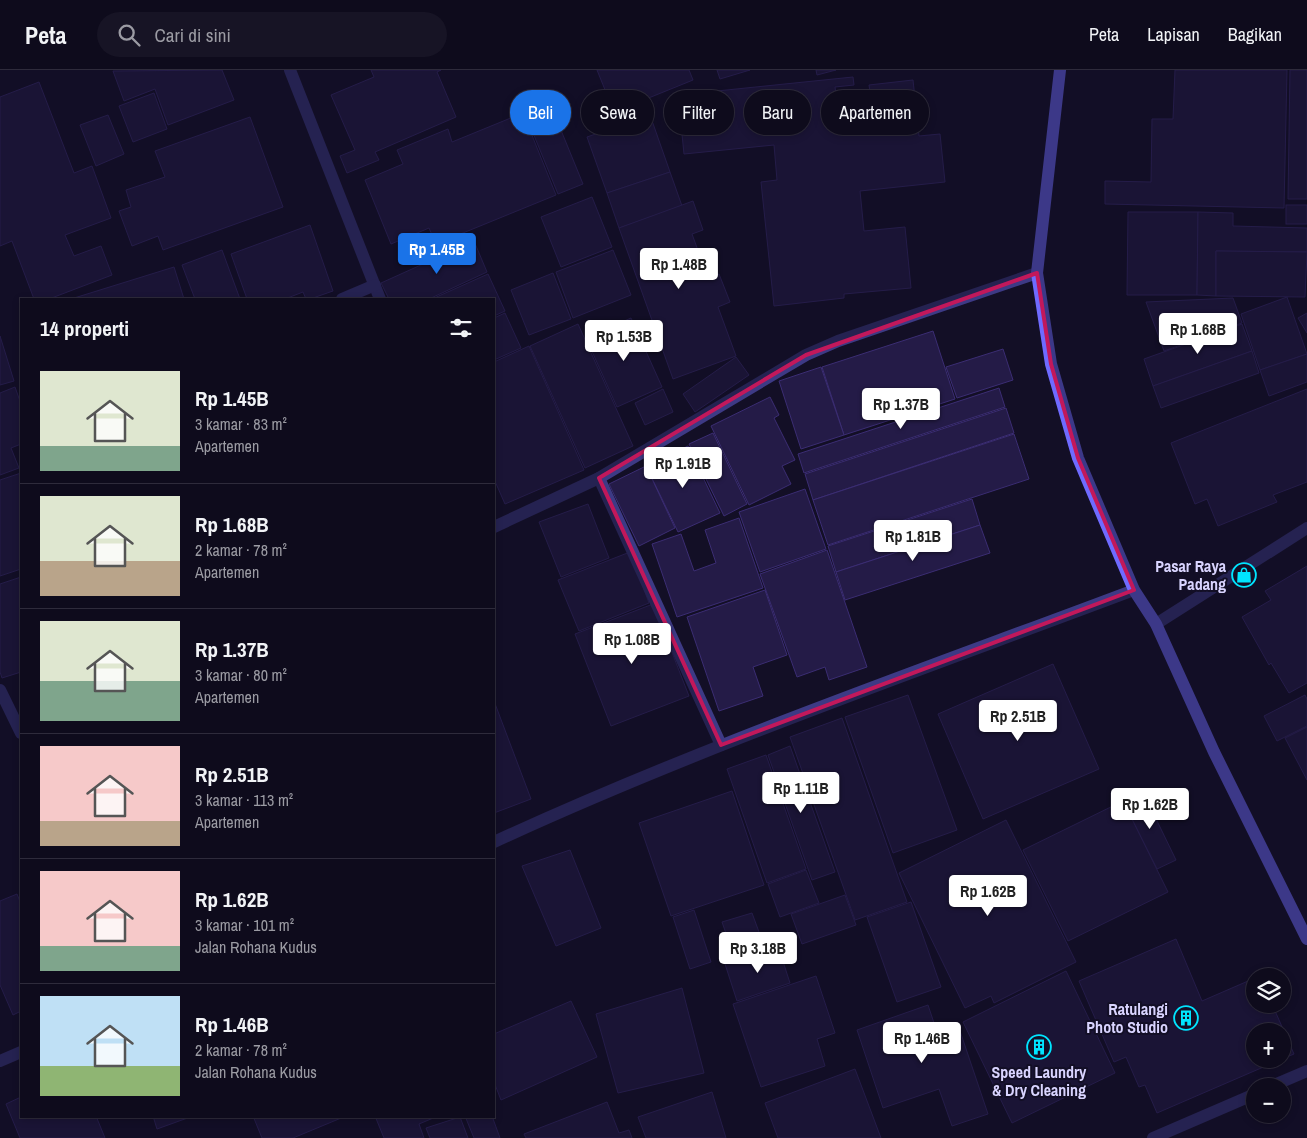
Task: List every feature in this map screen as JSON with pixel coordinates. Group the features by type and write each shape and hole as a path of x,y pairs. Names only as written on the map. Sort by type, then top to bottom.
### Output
{"main road":[{"path":"1060,70 1037,273 1051,364 1078,458 1134,590 1156,624 1214,752 1307,939"}],"street":[{"path":"290,70 380,298"},
{"path":"495,527 599,478 806,356 838,341 1037,273"},
{"path":"344,298 375,285"},
{"path":"599,478 721,745"},
{"path":"1156,624 1307,528"},
{"path":"495,842 587,799 721,745 1134,590"},
{"path":"0,690 20,731"},
{"path":"0,1061 20,1052"},
{"path":"1291,1078 1307,1071"},
{"path":"1152,1138 1246,1098"}],"highlighted area":[{"path":"1037,273 1051,364 1078,458 1134,590 721,745 599,478 806,355"}],"building":[{"path":"222,70 234,100 168,125 155,89 124,101 113,71"},
{"path":"371,70 441,70 437,72 456,117 375,152 379,160 347,173 340,156 355,150 331,95 374,77"},
{"path":"597,70 689,70 693,80 664,90 664,92 654,96 654,90 605,90"},
{"path":"717,70 750,70 720,79"},
{"path":"816,70 836,70 817,75"},
{"path":"1175,70 1287,70 1284,208 1105,204 1105,181 1151,182 1152,119 1173,119"},
{"path":"1290,70 1307,70 1307,199 1288,199"},
{"path":"853,77 854,85 835,87 835,90 821,90 821,135 919,136 940,134 945,182 860,191 864,231 905,227 911,288 844,294 844,298 774,306 761,182 777,180 774,145 684,154 682,135 734,135 734,90 727,90"},
{"path":"913,80 914,90 870,90 869,85"},
{"path":"39,82 74,173 92,166 111,218 65,235 74,256 101,246 112,275 52,298 34,298 12,241 0,246 0,97"},
{"path":"154,93 167,129 133,142 119,106"},
{"path":"108,115 124,154 96,166 80,125"},
{"path":"250,117 283,207 163,250 158,236 132,246 119,211 131,207 126,190 165,177 155,151"},
{"path":"510,118 510,135 532,135 556,195 436,244 429,228 391,244 365,180 403,164 397,150 448,129 452,142"},
{"path":"654,126 670,172 607,193 587,137 593,135 654,135"},
{"path":"534,135 563,135 583,184 558,194"},
{"path":"670,172 682,206 619,228 607,193"},
{"path":"592,197 612,247 561,267 541,217"},
{"path":"693,201 703,230 692,234 708,278 719,274 730,302 718,307 736,356 673,379 619,228"},
{"path":"1286,205 1307,205 1307,224 1286,224"},
{"path":"1128,212 1198,212 1197,295 1127,295"},
{"path":"1198,212 1233,213 1233,226 1307,228 1307,252 1216,251 1216,296 1197,295"},
{"path":"310,225 333,291 313,298 306,298 303,292 288,298 247,298 231,254"},
{"path":"474,241 487,272 431,298 388,298 381,283"},
{"path":"222,250 240,298 195,298 182,265"},
{"path":"613,250 631,295 573,318 556,272"},
{"path":"1216,251 1307,252 1305,297 1216,296"},
{"path":"174,267 184,298 74,298"},
{"path":"553,273 571,319 529,335 511,290"},
{"path":"488,274 505,311 495,316 495,298 434,298"},
{"path":"1287,297 1307,354 1260,370 1241,314"},
{"path":"1233,298 1242,323 1164,351 1146,302"},
{"path":"505,313 521,348 495,360 495,318"},
{"path":"1307,313 1307,333 1298,318"},
{"path":"631,318 662,387 617,407 586,338"},
{"path":"578,324 633,446 585,468 530,346"},
{"path":"1242,324 1252,351 1153,386 1144,359"},
{"path":"933,331 955,399 844,435 822,367"},
{"path":"0,336 14,381 0,385"},
{"path":"529,346 584,470 505,504 495,481 495,362"},
{"path":"1003,349 1013,380 957,398 946,367"},
{"path":"1252,351 1259,373 1161,408 1153,386"},
{"path":"1307,354 1307,382 1269,396 1260,370"},
{"path":"736,357 749,375 695,412 683,394"},
{"path":"821,367 844,435 801,449 779,381"},
{"path":"15,387 20,401 20,444 11,448 19,468 0,475 0,393"},
{"path":"999,388 1005,407 804,473 798,454"},
{"path":"663,389 673,412 645,425 635,403"},
{"path":"1307,389 1307,482 1273,495 1277,502 1218,526 1207,499 1195,504 1171,443"},
{"path":"770,397 779,415 774,418 795,460 782,466 791,484 749,505 711,426"},
{"path":"1006,408 1014,433 813,500 805,474"},
{"path":"713,433 747,504 724,516 689,444"},
{"path":"1014,434 1029,479 828,545 813,500"},
{"path":"688,446 720,513 678,532 646,466"},
{"path":"646,466 675,528 639,546 609,484"},
{"path":"20,473 20,569 0,576 0,480"},
{"path":"805,489 826,549 760,572 739,512"},
{"path":"972,499 980,525 836,572 828,546"},
{"path":"588,504 609,558 561,577 539,522"},
{"path":"739,518 763,588 677,617 652,544 681,534 694,571 716,563 705,530"},
{"path":"980,525 990,553 845,600 836,572"},
{"path":"827,550 867,667 829,680 825,667 797,677 760,574"},
{"path":"630,552 649,603 579,631 558,580"},
{"path":"1307,566 1307,683 1289,693 1271,663 1269,665 1242,617 1271,600 1265,591"},
{"path":"20,577 20,672 2,678 0,672 0,584"},
{"path":"765,590 787,655 753,667 763,696 719,711 687,617"},
{"path":"653,604 689,696 611,726 575,634"},
{"path":"1053,664 1099,769 983,819 938,714"},
{"path":"908,695 957,830 893,853 845,717"},
{"path":"1305,695 1307,699 1307,726 1277,741 1264,716"},
{"path":"495,704 531,799 495,813"},
{"path":"842,718 907,902 855,920 790,737"},
{"path":"1307,727 1307,780 1285,738"},
{"path":"790,746 835,872 812,880 768,755"},
{"path":"766,755 806,869 767,883 727,769"},
{"path":"732,791 764,885 671,916 639,823"},
{"path":"1143,792 1176,860 1157,869 1123,801"},
{"path":"1123,801 1168,892 1068,941 1023,850"},
{"path":"1006,820 1076,962 994,1003 991,996 965,1008 899,873"},
{"path":"570,850 601,928 556,946 522,866"},
{"path":"806,870 819,903 780,917 768,884"},
{"path":"17,894 20,902 20,1012 13,1015 0,985 0,901"},
{"path":"845,895 856,925 802,944 791,914"},
{"path":"911,902 941,987 897,1002 867,917"},
{"path":"694,910 711,962 690,969 673,917"},
{"path":"752,913 759,932 729,942 722,922"},
{"name":"Ratulangi Photo Studio","path":"1176,939 1202,1001 1246,982 1246,1013 1276,1013 1280,1023 1246,1023 1246,1068 1261,1068 1157,1113 1145,1085 1139,1087 1126,1057 1114,1062 1079,981"},
{"path":"778,946 790,983 737,1001 725,964"},
{"name":"Speed Laundry & Dry Cleaning","path":"1066,971 1115,1073 1012,1123 963,1022"},
{"path":"816,976 835,1033 817,1039 825,1066 761,1087 733,1004"},
{"path":"682,988 704,1073 618,1093 596,1014"},
{"path":"571,1001 597,1057 501,1100 495,1085 495,1034"},
{"path":"928,1005 939,1038 960,1031 988,1114 952,1126 939,1089 883,1108 857,1030"},
{"path":"855,1069 881,1138 778,1138 765,1103"},
{"path":"712,1092 726,1138 646,1138 638,1117"},
{"path":"20,1097 20,1118 97,1118 105,1138 20,1138 6,1104"},
{"path":"607,1102 619,1133 629,1130 632,1138 526,1138 524,1134"},
{"path":"154,1118 187,1118 157,1129"},
{"path":"254,1118 341,1118 293,1138 262,1138"},
{"path":"376,1118 433,1118 419,1124 424,1138 384,1138"},
{"path":"460,1118 468,1138 430,1138 426,1128"},
{"path":"466,1118 493,1118 500,1138 474,1138"}],"place":[{"name":"Pasar Raya Padang","path":"1244,575"},
{"name":"Ratulangi Photo Studio","path":"1186,1018"},
{"name":"Speed Laundry & Dry Cleaning","path":"1039,1047"}]}
